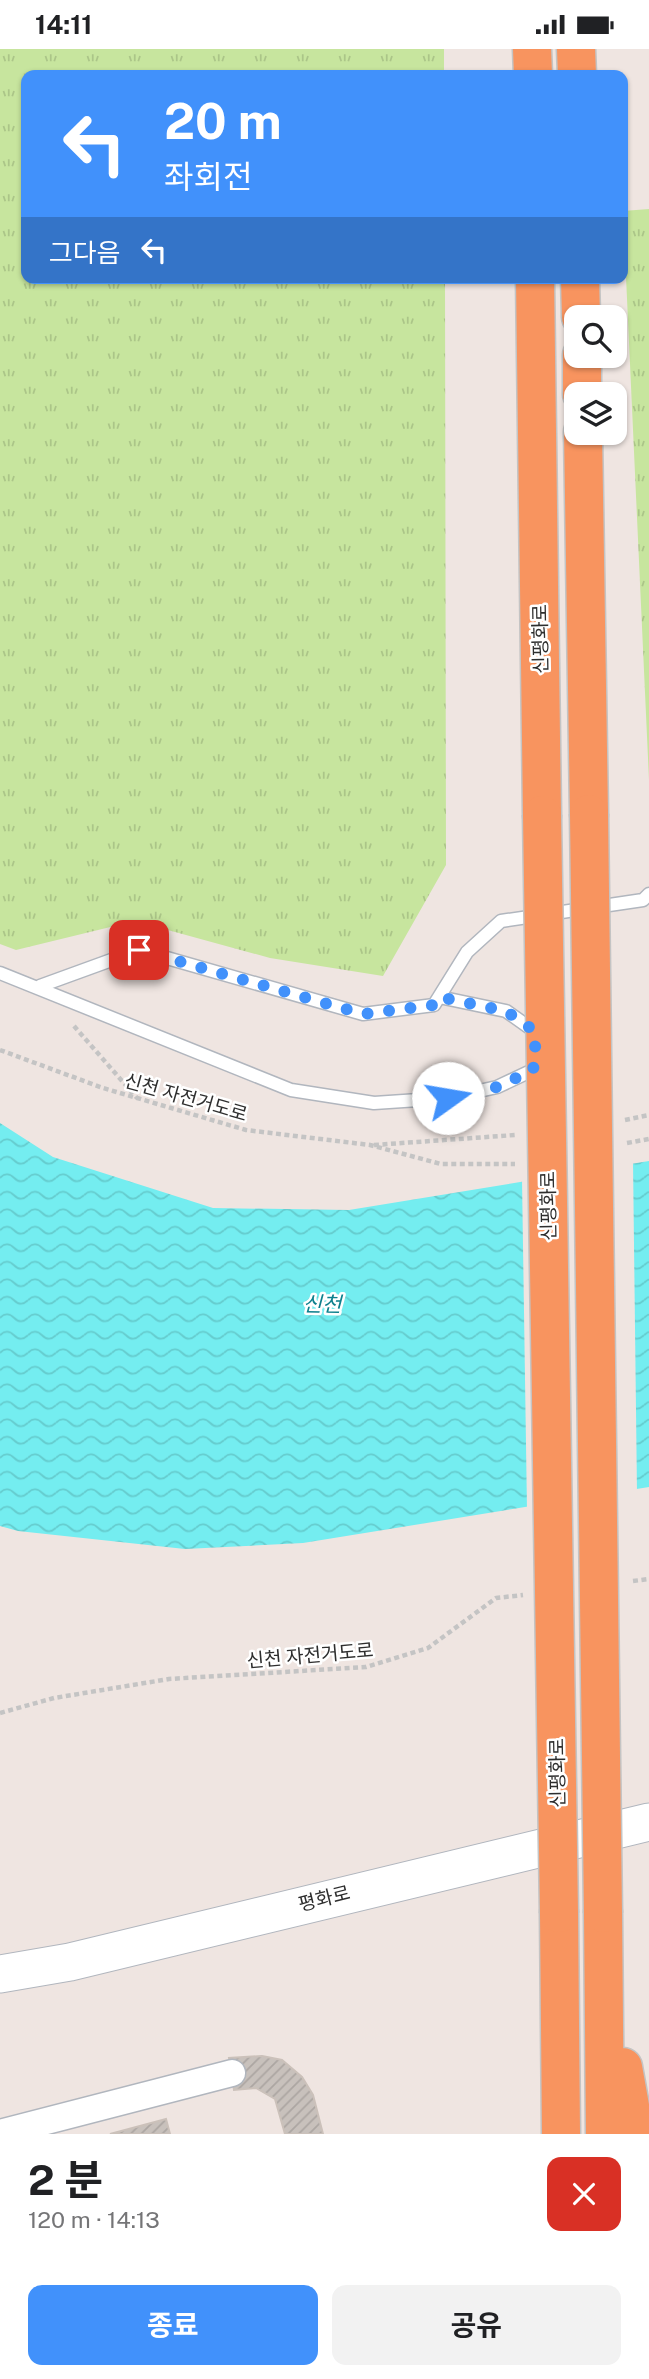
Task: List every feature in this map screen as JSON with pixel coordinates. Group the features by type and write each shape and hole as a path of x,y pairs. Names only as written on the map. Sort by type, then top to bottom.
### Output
{"highway":[{"path":"533,49 533,70"},
{"path":"576,49 577,70"},
{"name":"신평화로","path":"536,284 561,2134"},
{"path":"580,284 581,305"},
{"path":"583,445 605,2134"},
{"path":"602,1953 635,2134"}],"main road":[{"name":"평화로","path":"0,1974 70,1962 649,1822"}],"street":[{"path":"0,2133 232,2073"}],"lane":[{"path":"40,986 139,950 363,1014 434,1005 467,952 501,921 643,900 649,894"},
{"path":"0,973 40,986 291,1090 373,1103 448,1098 497,1087 533,1070 536,1053 533,1030 506,1011 439,997"}],"path":[{"path":"40,986 138,1099"},
{"name":"신천 자전거도로","path":"0,1050 138,1099 246,1130 370,1145 441,1164 517,1163"},
{"path":"614,1122 649,1115"},
{"name":"신천 자전거도로","path":"370,1145 521,1134"},
{"path":"623,1144 649,1139"},
{"path":"621,1583 649,1579"},
{"name":"신천 자전거도로","path":"0,1713 54,1697 169,1679 366,1667 428,1648 496,1598 524,1595"}],"green space":[{"path":"0,49 444,49 444,70 21,70 21,284 445,284 446,865 383,976 270,958 135,921 16,950 0,944"},
{"path":"649,209 649,780 626,284 628,211"}],"water":[{"name":"신천","path":"0,1123 53,1157 213,1208 349,1210 649,1161 649,1487 303,1543 185,1549 18,1531 0,1526"}],"pier":[{"path":"633,1161 637,1493 527,1510 522,1179"}],"building":[{"path":"262,2056 282,2060 302,2077 313,2095 323,2134 285,2134 275,2099 256,2088 234,2090 229,2058"},
{"path":"166,2119 170,2134 110,2134"}],"route":[{"path":"139,950 363,1014 434,1005 439,997 506,1011 533,1030 536,1053 533,1070 497,1087 448,1098"}]}
